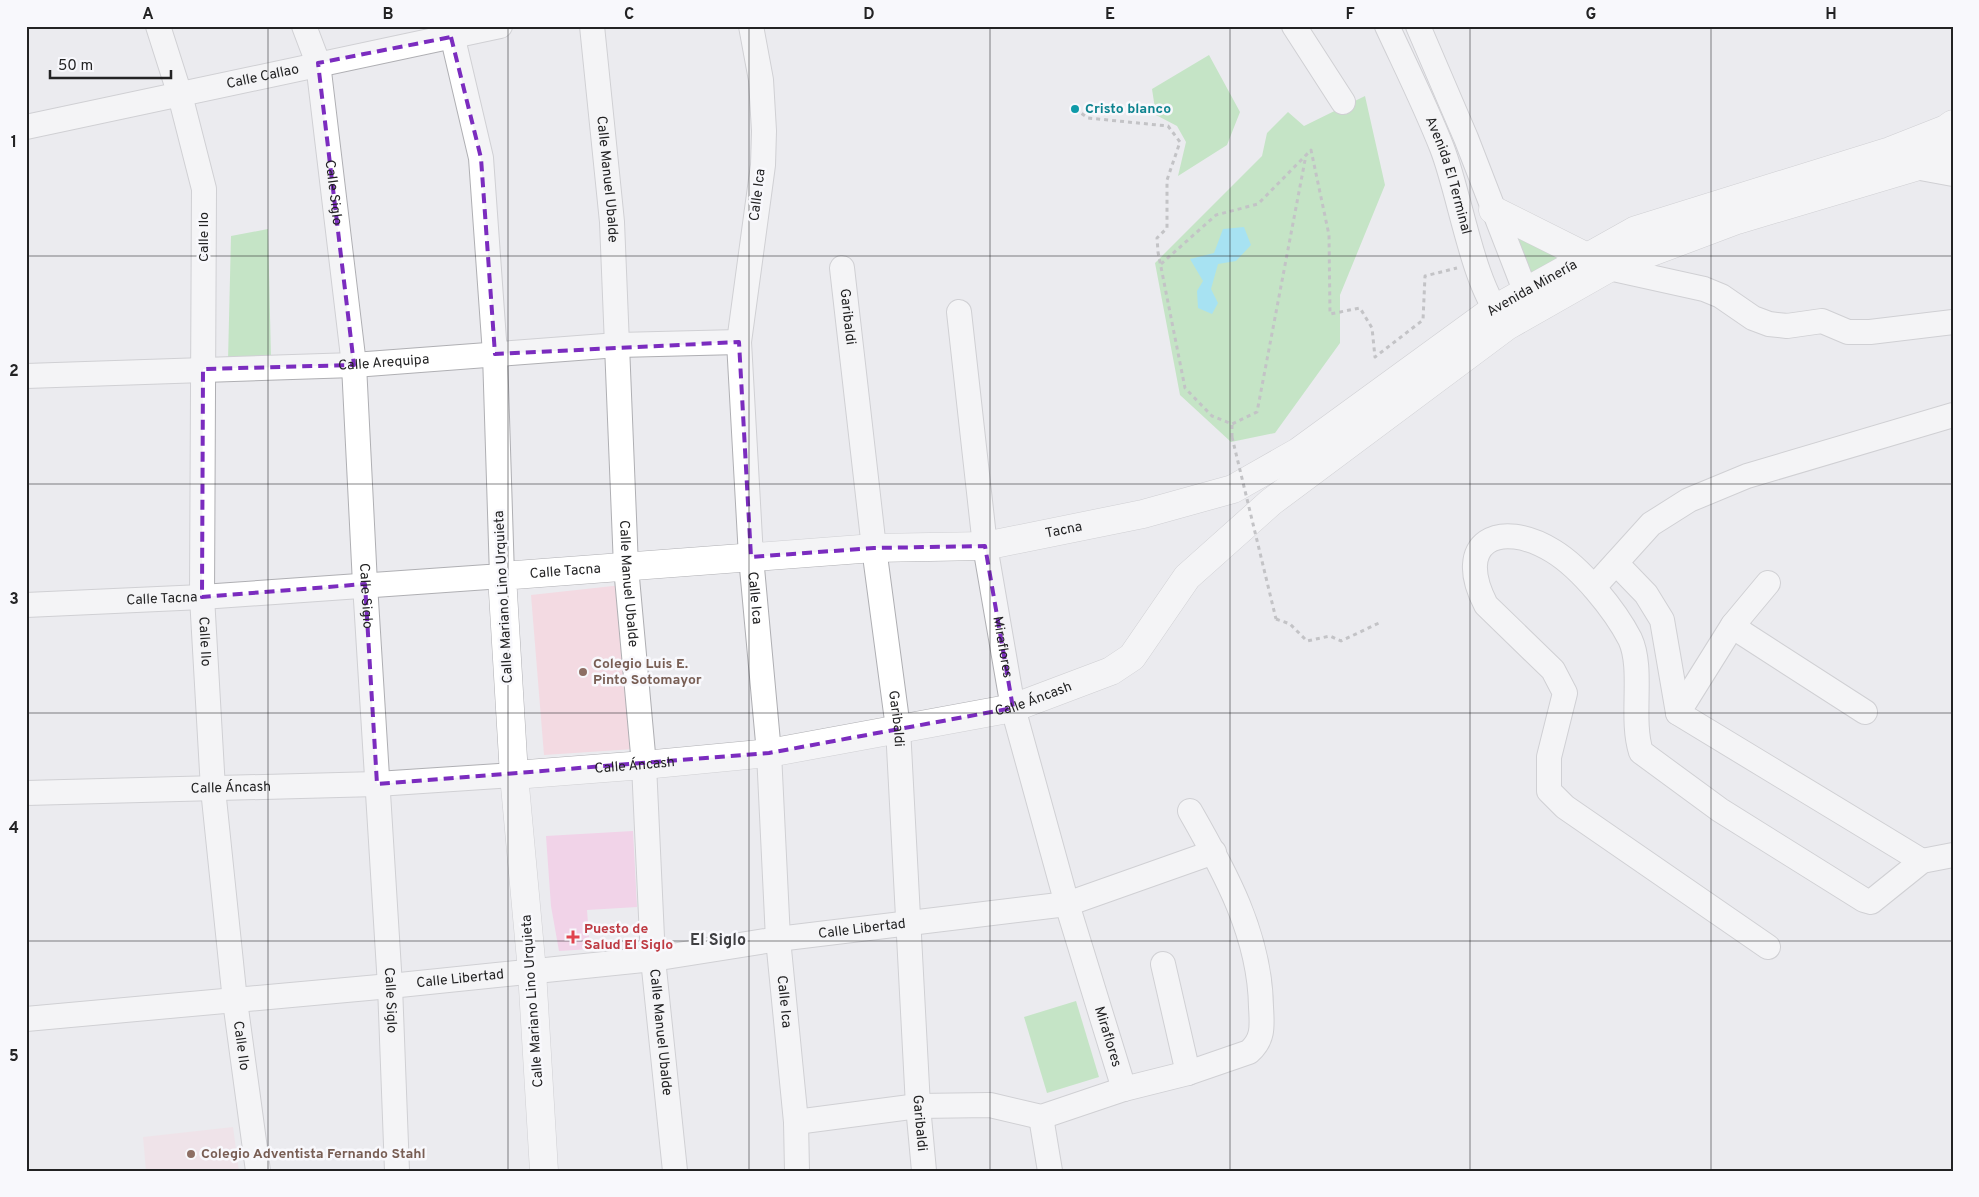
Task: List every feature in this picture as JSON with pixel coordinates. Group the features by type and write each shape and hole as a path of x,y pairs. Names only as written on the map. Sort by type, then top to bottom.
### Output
{"main road":[{"name":"Avenida Minería","path":"1143,514 1233,489 1290,457 1500,318 1598,262 1636,230 1890,151 1946,129 1953,124"},
{"name":"Avenida Minería","path":"1598,262 1915,167 1953,148"},
{"path":"1493,210 1598,262"},
{"name":"Avenida Minería","path":"1187,577 1271,502 1500,318"},
{"name":"Tacna","path":"985,546 1143,514"},
{"name":"Calle Tacna","path":"502,576 874,548 985,546"},
{"name":"Calle Mariano Lino Urquieta","path":"502,576 514,775 532,971 544,1171"},
{"name":"Calle Áncash","path":"514,775 769,753 1013,708 1111,672 1132,656 1187,577"}],"street":[{"name":"Calle Ilo","path":"158,26 180,95 204,189 202,597 213,789 235,1001 258,1171"},
{"name":"Calle Siglo","path":"304,26 318,63 354,365 364,584 390,986 397,1171"},
{"name":"Calle Callao","path":"26,127 180,95 451,32 500,26"},
{"name":"Calle Manuel Ubalde","path":"592,26 612,222 626,567 644,765 653,959 675,1171"},
{"name":"Calle Ica","path":"751,26 761,80 764,132 762,165 739,342 751,557 769,753 778,939 796,1122 796,1171"},
{"path":"1294,26 1344,102"},
{"name":"Avenida El Terminal","path":"1387,26 1442,149 1477,263 1500,318"},
{"name":"Avenida El Terminal","path":"1418,26 1532,301"},
{"name":"Calle Mariano Lino Urquieta","path":"451,32 481,158 495,354 502,576"},
{"path":"1442,149 1466,138"},
{"path":"1915,167 1953,174"},
{"path":"1598,262 1704,289 1721,296 1752,318 1770,324 1787,326 1822,321 1848,332 1870,332 1953,322"},
{"name":"Garibaldi","path":"842,268 874,548 898,728 918,1106 924,1171"},
{"name":"Miraflores","path":"959,312 985,546 1013,708 1066,904 1124,1089"},
{"name":"Calle Arequipa","path":"26,376 354,365 618,345 739,342"},
{"path":"1594,587 1651,524 1689,500 1747,476 1953,415"},
{"path":"1768,947 1565,806 1549,791 1549,757 1565,693 1553,670 1486,605 1479,591 1473,571 1480,552 1491,538 1509,534 1526,538 1555,552 1594,587 1630,641 1635,656 1638,742 1642,752 1651,761 1720,810 1864,900 1871,902 1880,897 1922,861 1953,855"},
{"path":"1616,563 1646,594 1662,620 1678,713 1922,861"},
{"name":"Calle Tacna","path":"26,605 202,597 364,584 502,576"},
{"path":"1678,713 1733,625 1768,583"},
{"path":"1733,625 1865,712"},
{"name":"Calle Áncash","path":"26,793 377,784 514,775"},
{"path":"796,1122 918,1106 990,1105 1041,1117 1124,1089 1188,1073 1249,1052 1256,1045 1262,1033 1261,979 1244,916 1214,852 1190,811"},
{"name":"Calle Libertad","path":"26,1019 235,1001 653,959 778,939 1066,904 1214,852"},
{"path":"1164,964 1188,1073"},
{"path":"1041,1117 1050,1171"}],"path":[{"path":"1075,109 1088,118 1168,126 1180,142 1167,180 1167,228 1157,238 1161,264 1185,388 1212,416 1232,424 1257,412 1306,155"},
{"path":"1161,264 1216,215 1258,204 1311,150 1329,235 1330,314 1360,308 1372,328 1376,358 1423,320 1425,276 1477,263"},
{"path":"1232,424 1232,437 1276,619 1290,624 1307,641 1330,636 1341,641 1379,623"}],"highlighted area":[{"path":"451,37 481,158 495,354 739,342 751,557 874,548 985,546 1013,708 769,753 377,784 365,584 202,597 203,369 354,365 318,63"}],"shaded area":[{"name":"Colegio Luis E. Pinto Sotomayor","path":"622,585 634,749 544,755 531,595"},
{"name":"Colegio Adventista Fernando Stahl","path":"233,1127 239,1171 146,1171 143,1137"}],"green space":[{"path":"1209,55 1240,112 1227,145 1178,176 1186,142 1177,126 1156,115 1152,89"},
{"path":"1365,96 1385,185 1340,295 1340,343 1275,433 1231,442 1180,395 1155,263 1262,156 1267,133 1288,112 1304,126"},
{"path":"268,229 271,358 228,361 231,236"},
{"path":"1517,232 1571,257 1530,281"},
{"path":"1076,1001 1099,1077 1047,1093 1024,1017"}],"water":[{"path":"1244,227 1251,245 1236,261 1218,264 1211,289 1218,303 1212,314 1198,308 1197,291 1203,281 1190,259 1214,253 1223,229"}],"building":[{"path":"633,831 637,907 587,910 590,949 559,951 551,906 546,836"}],"place":[{"name":"Cristo blanco","path":"1075,109"},
{"name":"Colegio Luis E. Pinto Sotomayor","path":"583,672"},
{"name":"Puesto de Salud El Siglo","path":"573,937"},
{"name":"Colegio Adventista Fernando Stahl","path":"191,1154"}],"district":[{"name":"El Siglo","path":"718,941"}]}
